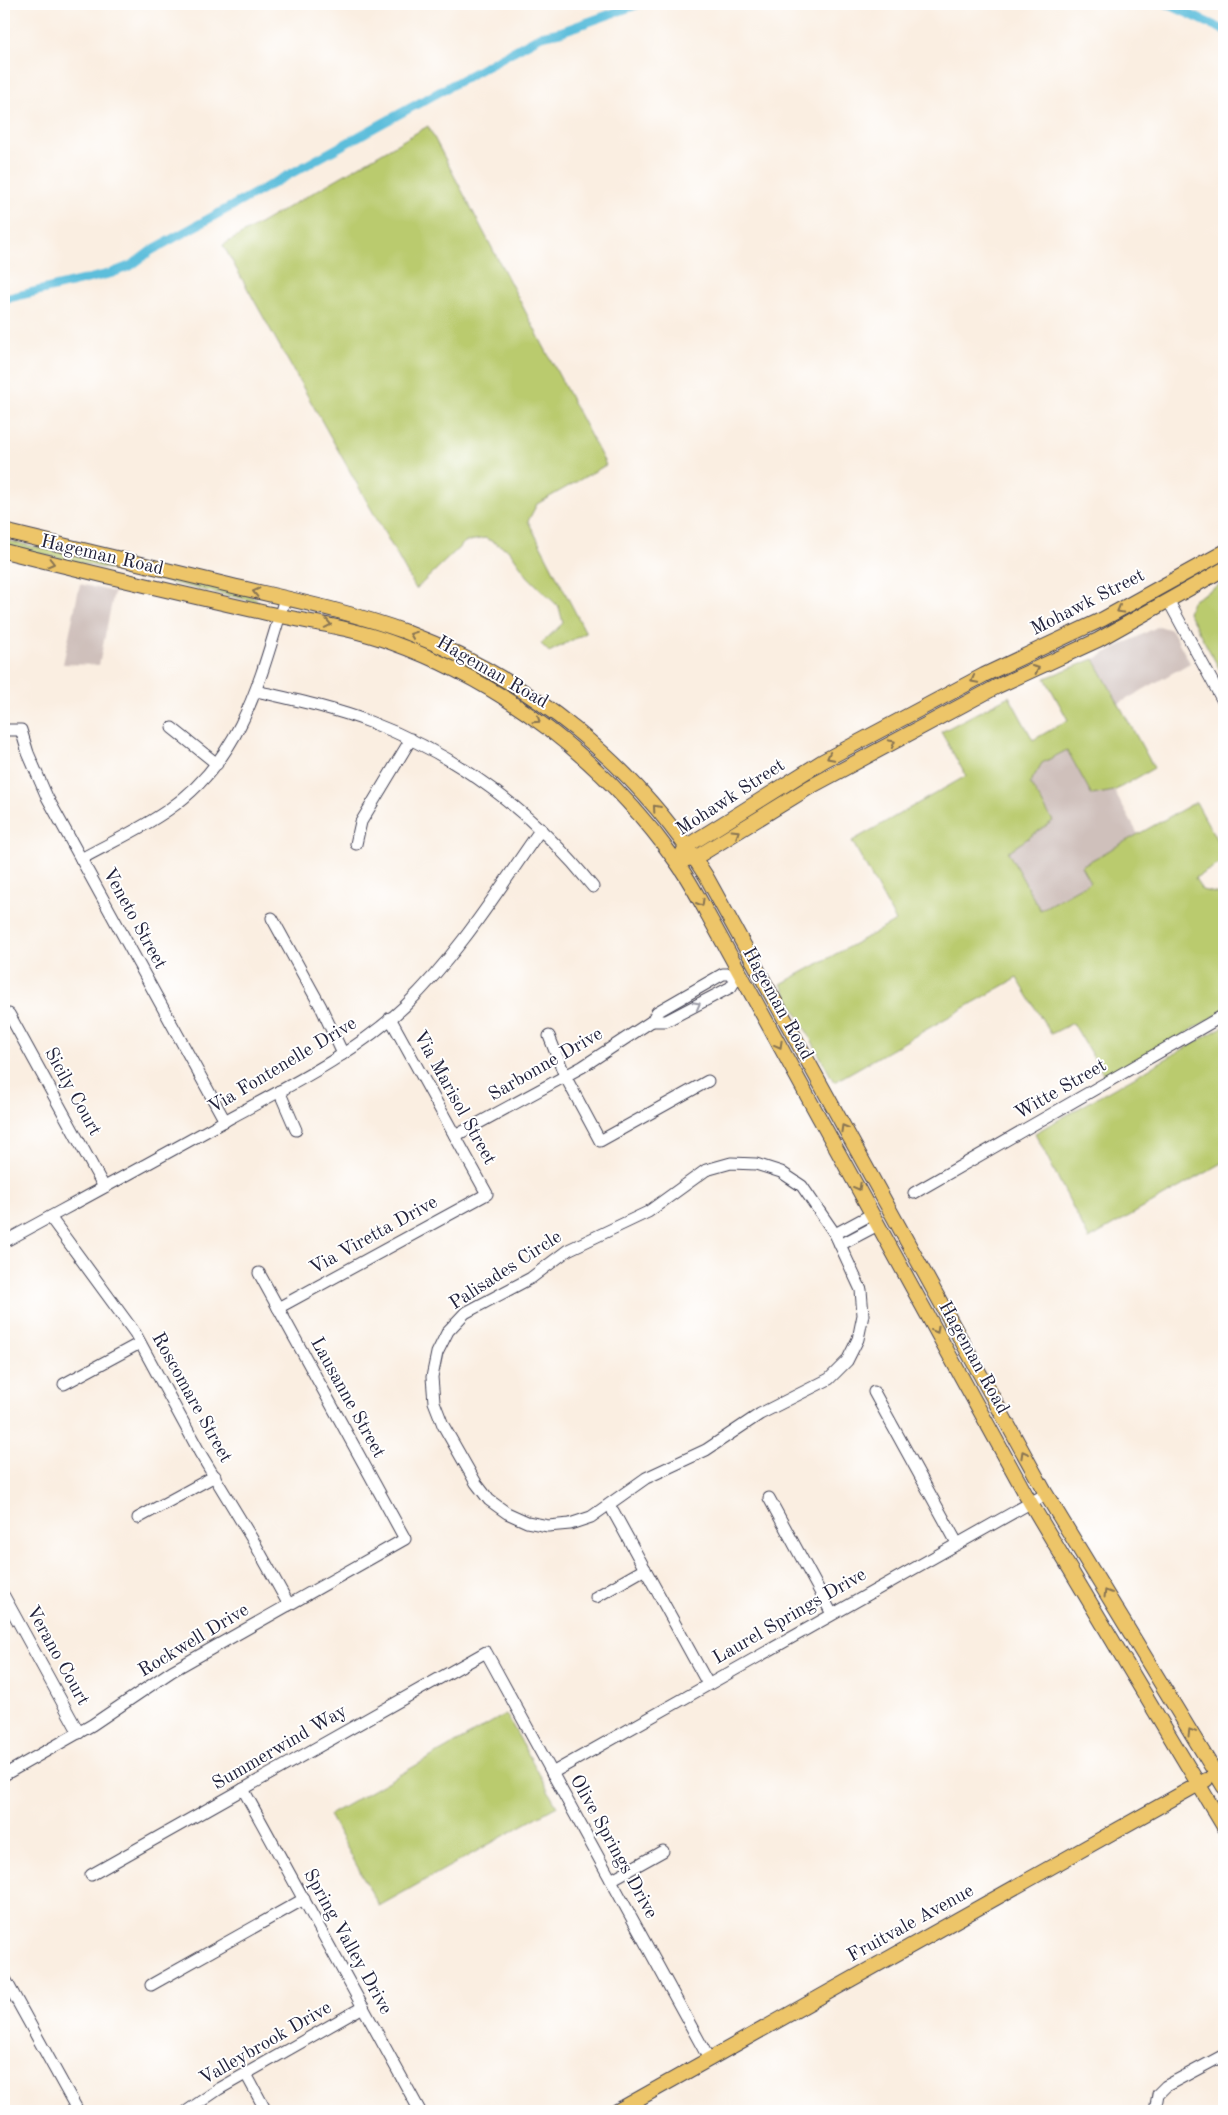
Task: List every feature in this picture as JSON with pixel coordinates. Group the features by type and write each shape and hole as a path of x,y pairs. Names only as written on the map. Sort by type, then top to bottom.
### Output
{"main road":[{"name":"Hageman Road","path":"4,531 285,598 405,632 462,656 525,692 559,716 615,763 649,799 687,846 723,905 799,1050 933,1287 1046,1494 1150,1665 1220,1772 1224,1787"},
{"name":"Hageman Road","path":"4,551 280,616 332,624 389,641 420,653 482,684 546,726 599,771 628,801 676,861 707,913 1030,1502 1224,1827"},
{"name":"Mohawk Street","path":"676,861 687,846 823,761 984,675 1103,620 1224,552"},
{"path":"1168,600 1177,586 1224,560"},
{"name":"Mohawk Street","path":"676,861 695,858 810,787 998,686 1098,640 1224,569"},
{"path":"739,974 750,976 779,1027 799,1050"},
{"path":"875,1219 888,1226 918,1279 933,1287"},
{"path":"1087,1595 1096,1601 1121,1643 1150,1665"},
{"name":"Fruitvale Avenue","path":"617,2111 1220,1772"}],"street":[{"path":"82,859 169,810 197,786 217,764 239,730 256,691 285,598"},
{"path":"1168,600 1224,703"},
{"path":"256,691 345,713 411,739 486,784 541,829 593,887"},
{"path":"172,728 217,764"},
{"name":"Veneto Street","path":"4,730 21,730 37,774 225,1121"},
{"path":"356,844 360,822 411,739"},
{"name":"Via Fontenelle Drive","path":"4,1242 343,1054 390,1018 429,982 451,956 541,829"},
{"path":"272,918 321,1007 343,1054"},
{"name":"Sarbonne Drive","path":"455,1136 565,1076 652,1021 666,1021 731,987 739,974"},
{"name":"Sicily Court","path":"9,1014 104,1187"},
{"name":"Witte Street","path":"914,1193 1224,1015"},
{"name":"Via Marisol Street","path":"390,1018 487,1194"},
{"path":"549,1036 565,1076 600,1140 708,1081"},
{"path":"279,1091 296,1130"},
{"name":"Palisades Circle","path":"731,1164 756,1164 780,1172 802,1186 835,1234 840,1245 861,1290 863,1315 858,1339 846,1362 829,1379 760,1414 706,1450 646,1478 591,1516 570,1524 548,1526 527,1522 507,1513 489,1500 476,1482 443,1425 434,1402 432,1377 435,1361 448,1331 465,1313 531,1278 587,1239 648,1212 706,1170 731,1164"},
{"name":"Via Viretta Drive","path":"278,1308 487,1194"},
{"name":"Roscomare Street","path":"50,1217 124,1315 289,1605"},
{"path":"835,1234 849,1226 875,1219"},
{"path":"840,1245 855,1237 875,1219"},
{"path":"849,1226 855,1237"},
{"name":"Lausanne Street","path":"259,1273 405,1540"},
{"path":"64,1384 140,1343"},
{"path":"874,1392 957,1543"},
{"path":"138,1518 215,1476"},
{"name":"Laurel Springs Drive","path":"552,1773 1046,1494"},
{"path":"769,1498 832,1614"},
{"path":"613,1511 708,1684"},
{"name":"Rockwell Drive","path":"4,1775 118,1710 172,1671 405,1540"},
{"path":"596,1597 645,1569"},
{"name":"Verano Court","path":"4,1596 79,1733"},
{"name":"Olive Springs Drive","path":"486,1652 709,2059"},
{"name":"Summerwind Way","path":"91,1875 486,1652"},
{"name":"Spring Valley Drive","path":"244,1789 420,2111"},
{"path":"611,1880 663,1850"},
{"path":"151,1985 304,1899"},
{"path":"4,1976 78,2111"},
{"name":"Valleybrook Drive","path":"187,2111 246,2074 363,2008"},
{"path":"1155,2111 1158,2094 1166,2086 1224,2055"},
{"path":"246,2074 266,2111"}],"shaded area":[{"path":"80,584 114,592 99,665 63,664"},
{"path":"1159,626 1172,630 1190,663 1118,704 1094,659"},
{"path":"1067,750 1092,795 1114,791 1138,834 1082,866 1090,882 1040,910 1008,852 1053,821 1030,783 1042,763"}],"green space":[{"path":"428,126 606,465 537,504 528,521 586,633 549,652 541,644 563,623 559,607 528,577 509,550 485,538 465,542 416,589 223,245"},
{"path":"4,540 244,593 257,599 257,602 4,546"},
{"path":"1224,582 1224,677 1188,612 1192,601"},
{"path":"1094,659 1154,768 1114,791 1092,795 1067,750 1042,763 1030,783 1053,821 1008,852 1040,910 1090,882 1081,866 1196,802 1224,853 1224,861 1195,878 1202,890 1224,895 1224,1011 1106,1079 1073,1023 1051,1034 1017,978 834,1082 781,984 896,921 852,841 966,776 941,732 1009,696 1033,740 1068,720 1045,678"},
{"path":"1224,1026 1224,1162 1089,1239 1035,1133"},
{"path":"506,1714 557,1806 379,1906 329,1815"}],"waterway":[{"path":"4,299 112,273 132,265 152,250 541,36 560,32 639,4"},
{"path":"1167,4 1224,30"}]}
